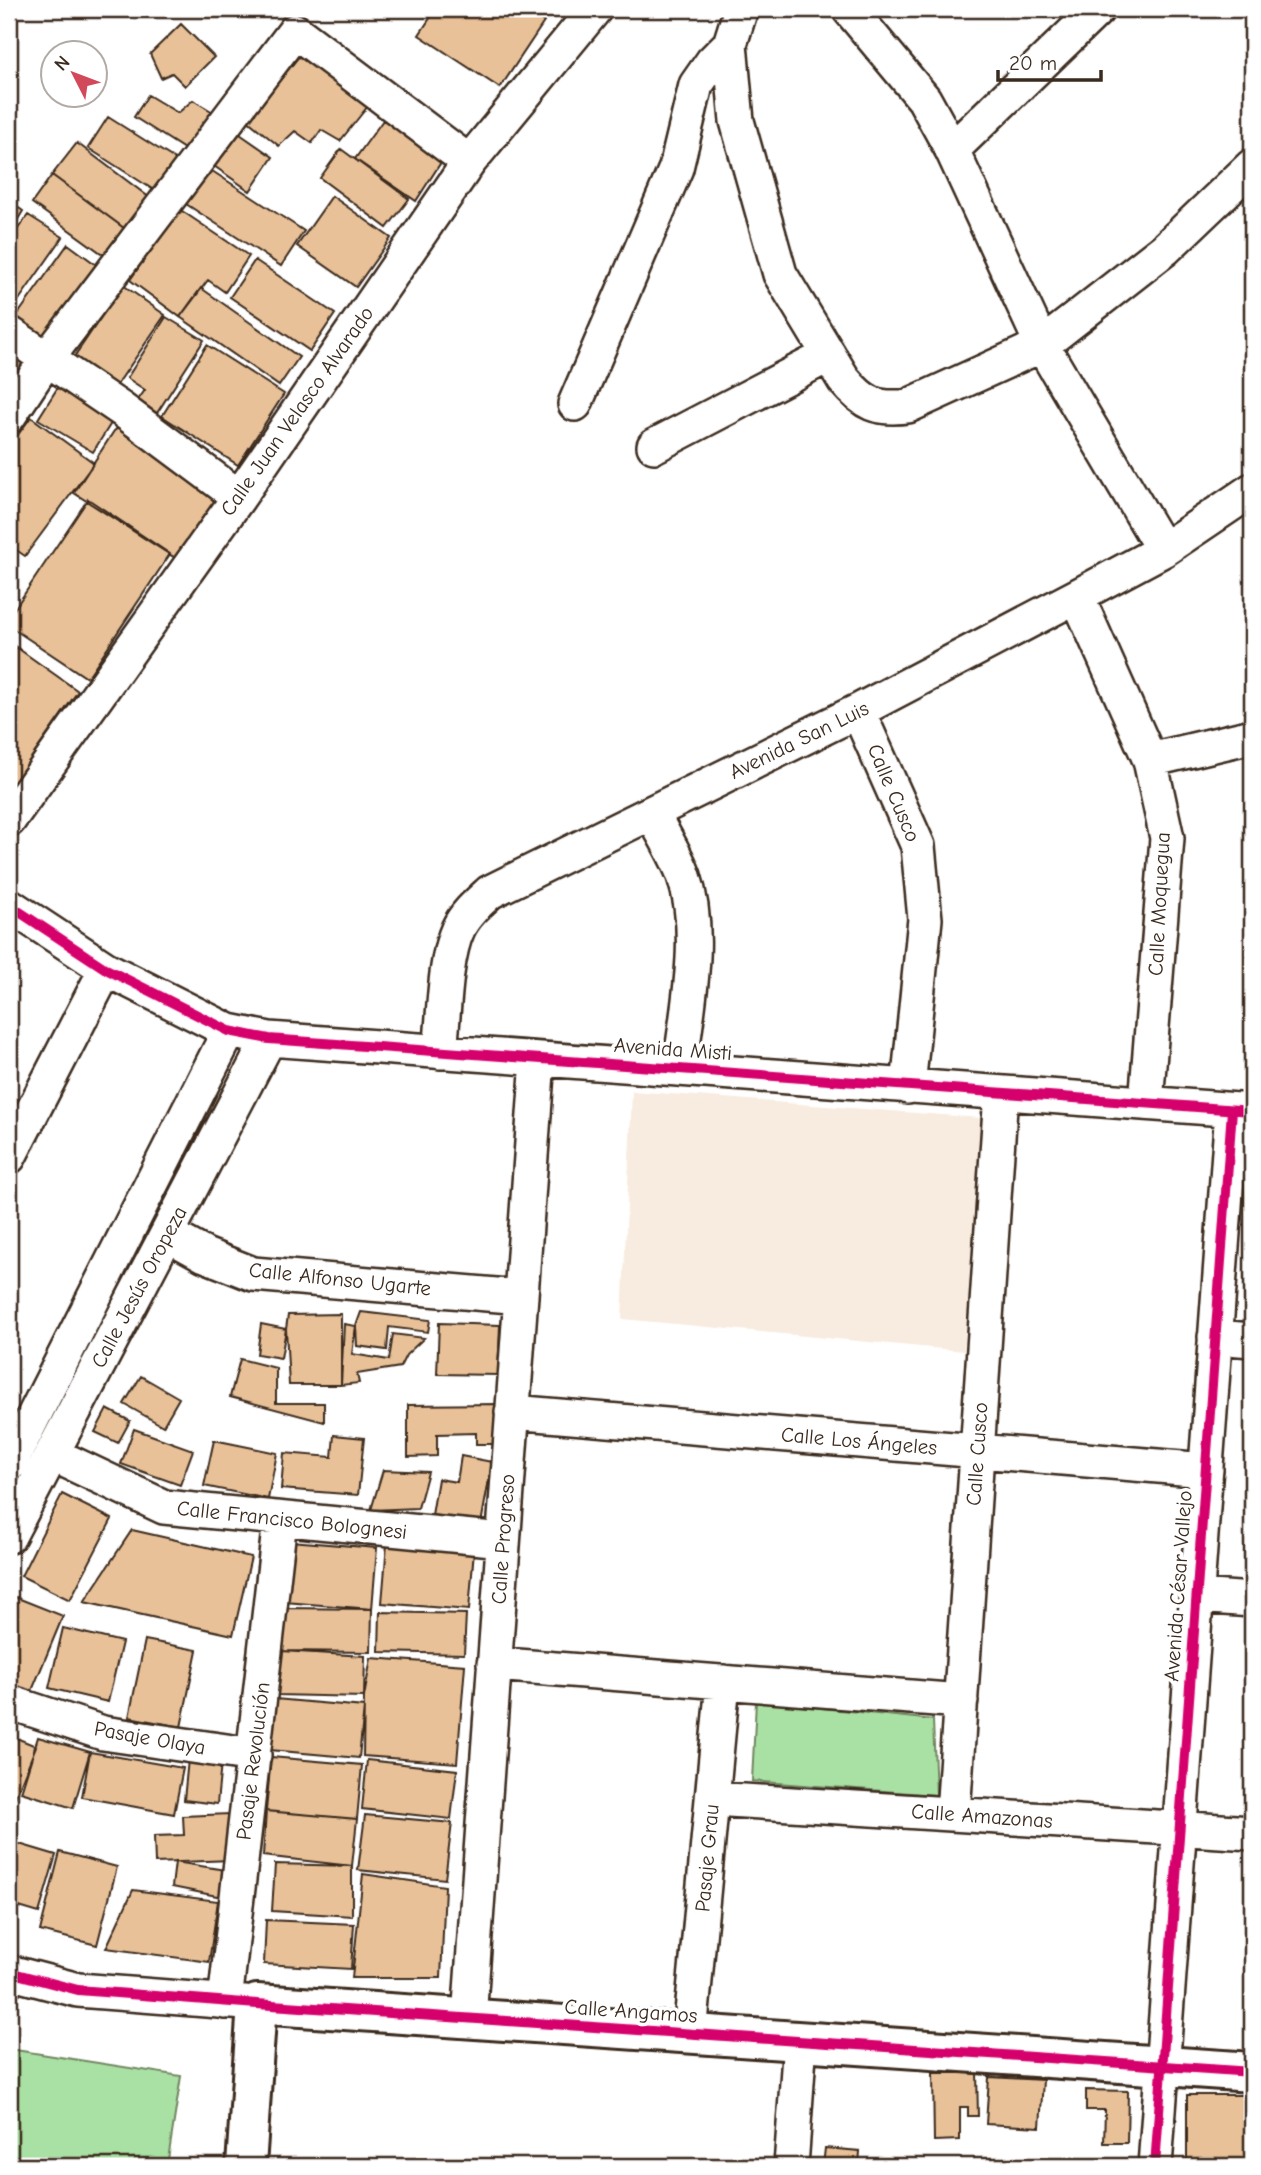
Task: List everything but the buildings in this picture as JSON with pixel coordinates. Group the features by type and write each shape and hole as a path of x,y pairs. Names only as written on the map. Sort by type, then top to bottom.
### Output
{"street":[{"name":"Calle Juan Velasco Alvarado","path":"9,820 239,496 469,162 595,9"},
{"path":"741,9 730,44 737,121 780,274 844,380 856,394 871,404 890,408 908,406 1042,345 1165,249 1252,166"},
{"path":"849,9 924,99 952,150 1042,345 1163,550"},
{"path":"952,150 1098,9"},
{"path":"9,415 46,360 295,31 469,162"},
{"path":"575,404 676,169 696,85 712,62 730,44"},
{"path":"9,333 121,409 239,496"},
{"path":"654,446 829,355"},
{"name":"Avenida San Luis","path":"440,1052 451,948 459,927 472,908 490,892 858,711 1077,596 1163,550 1252,491"},
{"name":"Calle Moquegua","path":"1077,596 1150,760 1167,838 1146,1103"},
{"name":"Calle Cusco","path":"858,711 918,846 925,919 908,1087"},
{"path":"1150,760 1252,736"},
{"path":"652,813 683,873 692,904 694,943 680,1069"},
{"name":"Avenida Misti","path":"9,905 106,970 229,1031 269,1039 1242,1110"},
{"path":"9,1157 106,970"},
{"name":"Calle Jesús Oropeza","path":"12,1452 229,1031"},
{"name":"Calle Jesús Oropeza","path":"9,1536 269,1039"},
{"name":"Calle Progreso","path":"469,2019 538,1059"},
{"name":"Calle Cusco","path":"953,1814 1001,1093"},
{"name":"Avenida César Vallejo","path":"1156,2166 1215,1337 1242,1110"},
{"name":"Calle Alfonso Ugarte","path":"167,1234 205,1255 253,1274 521,1297"},
{"path":"1215,1337 1252,1340"},
{"name":"Calle Los Ángeles","path":"512,1412 1206,1470"},
{"name":"Calle Francisco Bolognesi","path":"52,1454 164,1507 503,1540"},
{"name":"Pasaje Revolución","path":"241,2003 254,1755 279,1520"},
{"path":"1197,1596 1252,1600"},
{"path":"494,1664 961,1700"},
{"name":"Pasaje Grau","path":"690,2034 723,1682"},
{"name":"Pasaje Olaya","path":"9,1703 103,1733 254,1755"},
{"name":"Calle Amazonas","path":"712,1799 1252,1833"},
{"name":"Calle Angamos","path":"9,1972 78,1990 1252,2072"},
{"path":"241,2003 246,2166"},
{"path":"791,2166 800,2041"}],"shaded area":[{"path":"632,1091 982,1118 964,1351 622,1319"}],"green space":[{"path":"756,1701 933,1720 936,1795 752,1781"},
{"path":"9,2049 181,2076 167,2166 9,2166"}],"cycle path":[{"path":"9,905 106,969 229,1031 269,1039 1252,1111"},
{"path":"1155,2166 1232,1110"},
{"path":"9,1972 78,1990 1252,2072"}]}
